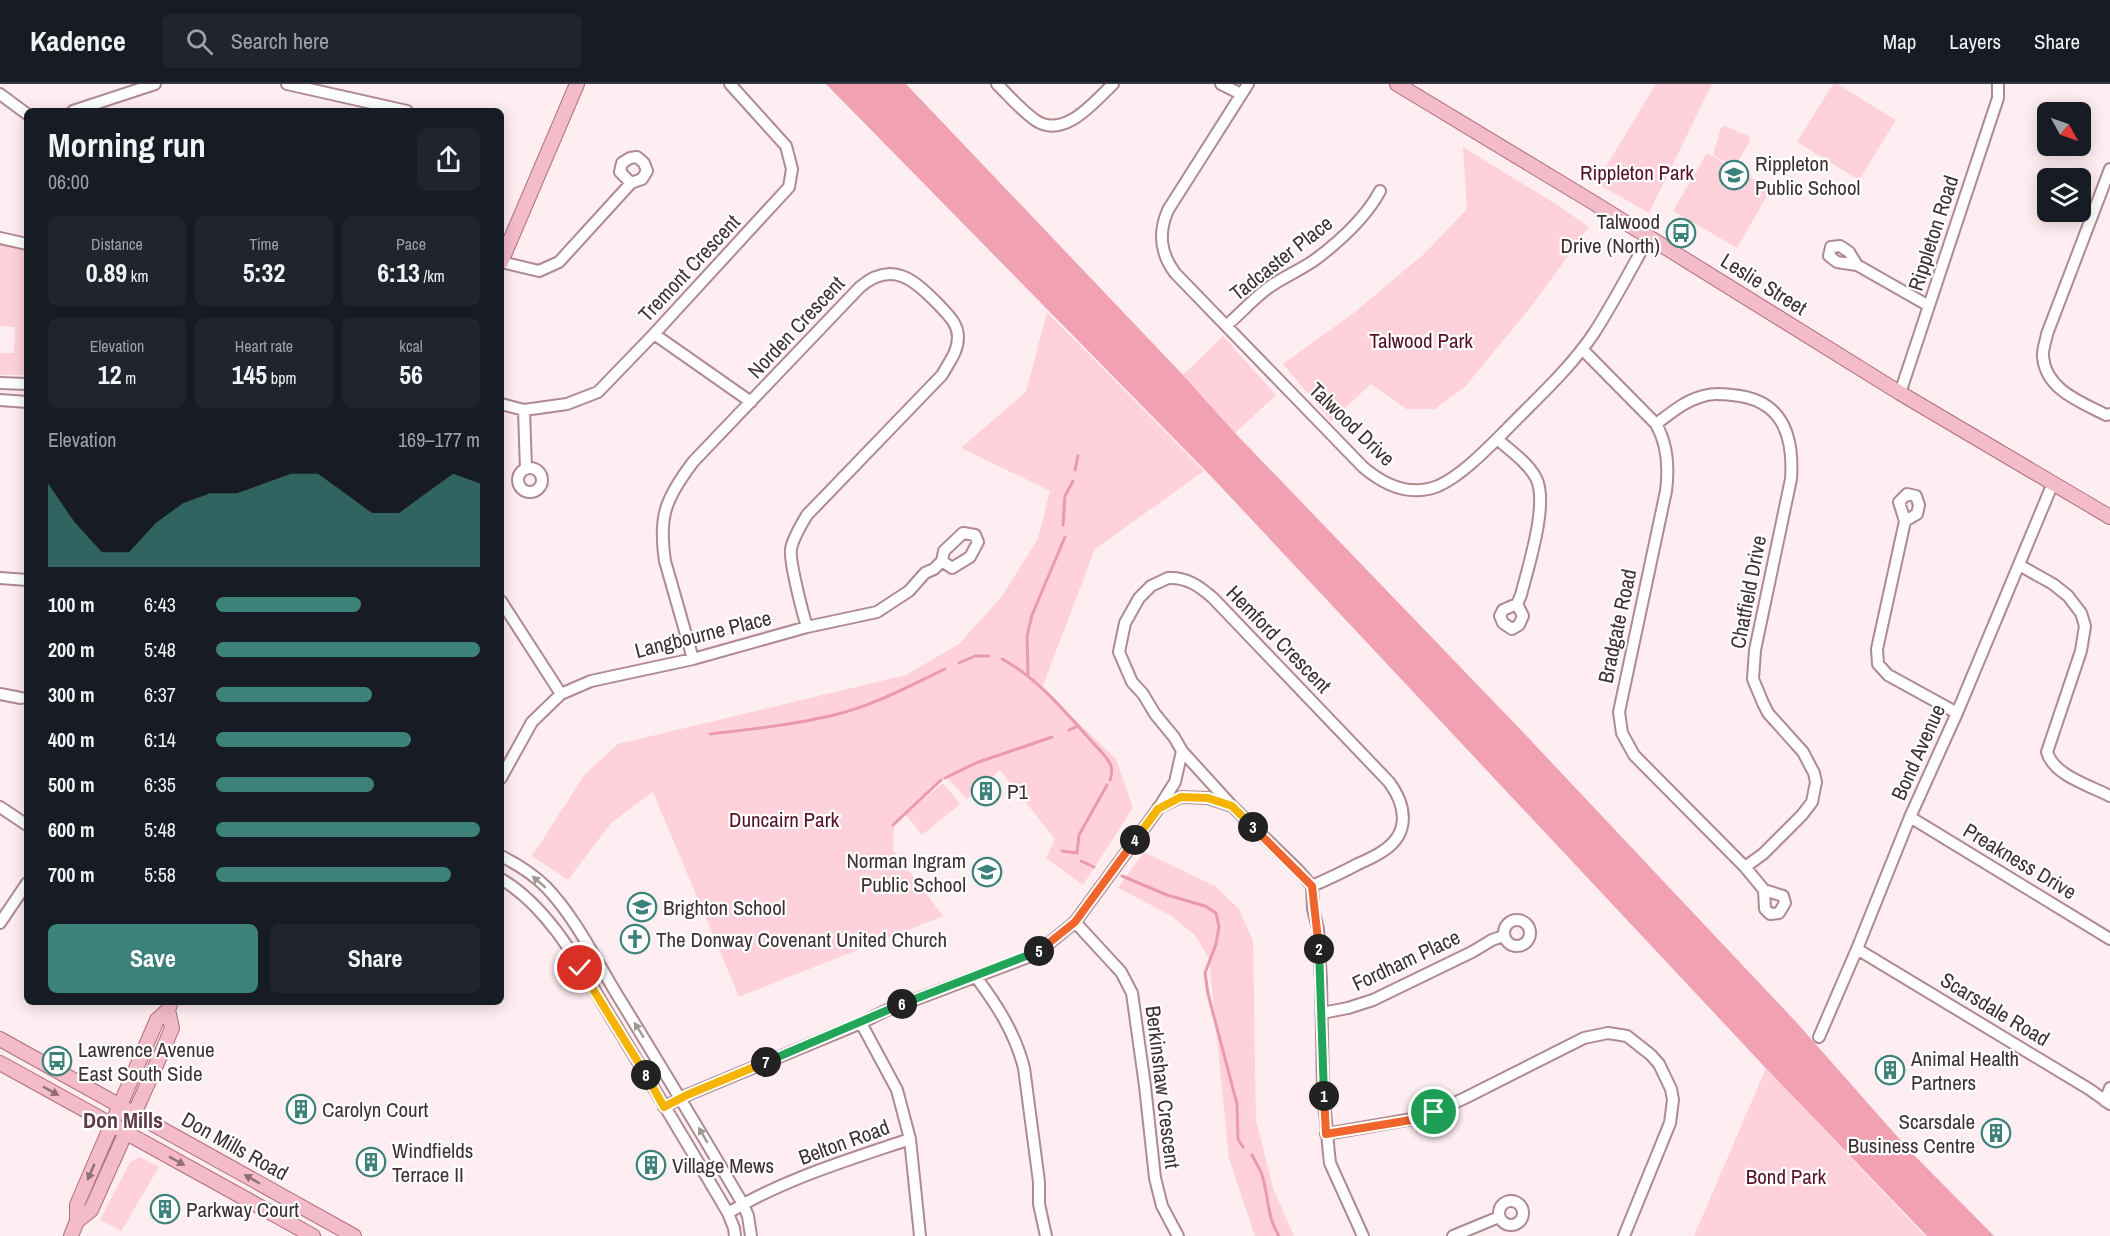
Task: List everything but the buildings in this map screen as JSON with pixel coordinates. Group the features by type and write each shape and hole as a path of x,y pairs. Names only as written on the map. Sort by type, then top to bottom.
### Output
{"main road":[{"path":"504,255 577,84"},
{"name":"Leslie Street","path":"1397,84 1900,393 2110,517"},
{"path":"78,1221 77,1205 111,1125 157,1020 170,1006"},
{"path":"71,1236 78,1221 91,1210 172,1028 170,1006"},
{"name":"Don Mills Road","path":"0,1039 354,1236"},
{"name":"Don Mills Road","path":"0,1063 313,1236"}],"street":[{"path":"82,108 155,84"},
{"path":"287,84 393,108"},
{"name":"Tremont Crescent","path":"504,405 524,410 567,404 598,392 789,186 792,169 786,146 730,84"},
{"path":"997,84 1037,121 1049,124 1071,122 1113,84"},
{"path":"1221,84 1241,94"},
{"name":"Talwood Drive","path":"1248,84 1168,210 1161,232 1162,250 1174,273 1363,467 1384,483 1407,490 1438,486 1460,472 1497,439 1553,384 1582,349 1604,317 1648,237"},
{"name":"Rippleton Road","path":"1900,393 1998,98 1998,84"},
{"path":"0,94 24,112"},
{"path":"2110,169 2047,334 2043,357 2050,379 2064,393 2106,415 2110,414"},
{"path":"504,263 539,271 559,262 631,183"},
{"name":"Tadcaster Place","path":"1226,326 1265,290 1315,260 1329,248 1365,214 1380,190"},
{"path":"0,238 24,243"},
{"path":"1857,265 1929,306"},
{"name":"Norden Crescent","path":"693,659 665,561 663,528 666,504 670,495 693,462 860,287 874,278 890,274 899,275 921,286 951,318 958,336 954,356 942,375 802,523 790,550 807,627"},
{"path":"654,334 751,402"},
{"name":"Bradgate Road","path":"1582,349 1656,424 1667,457 1666,491 1619,712 1622,733 1634,755 1745,867 1764,890"},
{"path":"0,383 24,384"},
{"name":"Chatfield Drive","path":"1656,424 1676,408 1698,397 1708,394 1744,396 1765,405 1775,414 1787,432 1791,443 1791,479 1755,651 1753,679 1768,713 1803,752 1814,773 1815,792 1812,802 1802,815 1763,854 1745,867"},
{"path":"0,400 24,402"},
{"path":"524,410 526,469"},
{"path":"1497,439 1535,476 1540,495 1540,518 1517,604"},
{"name":"Bond Avenue","path":"1819,1037 2053,483"},
{"path":"1905,521 1877,649 1878,664 1888,675 1957,713"},
{"name":"Langbourne Place","path":"504,773 532,722 561,694 591,681 693,659 807,627 877,612 909,591 925,573 934,569 942,561"},
{"path":"2019,565 2053,584 2068,596 2081,613 2085,626 2081,651 2047,752 2063,772 2110,796"},
{"path":"0,578 24,580"},
{"name":"Hemford Crescent","path":"1168,578 1184,578 1213,598 1389,782 1401,800 1404,810 1396,839 1376,856 1312,886 1232,806 1182,751 1143,694 1132,682 1119,651 1125,623 1139,598 1151,586 1168,578"},
{"path":"504,606 561,694"},
{"path":"0,694 21,698"},
{"path":"664,1107 885,1011 1036,954 1075,922 1158,809 1175,782 1182,751"},
{"path":"1158,809 1181,797 1208,798 1232,806"},
{"path":"0,807 24,823"},
{"name":"Preakness Drive","path":"1910,817 2110,939"},
{"path":"504,858 544,885 569,917 681,1098 742,1204 748,1216 751,1236"},
{"path":"504,881 526,896 554,928 728,1213 735,1236"},
{"path":"1312,886 1318,928 1326,1134 1330,1163 1363,1236"},
{"path":"0,923 24,887"},
{"path":"554,928 569,917"},
{"name":"Berkinshaw Crescent","path":"1075,922 1121,972 1132,993 1155,1178 1162,1206 1178,1236"},
{"name":"Fordham Place","path":"1322,1013 1373,1000 1503,936"},
{"name":"Scarsdale Road","path":"1857,949 2108,1102"},
{"path":"976,977 1005,1020 1022,1060 1046,1236"},
{"path":"861,1023 897,1090 910,1139 920,1236"},
{"path":"1326,1134 1424,1117 1584,1038 1608,1033 1627,1036 1659,1064 1671,1089 1673,1100 1670,1123 1624,1236"},
{"path":"2108,1102 2110,1088"},
{"name":"Belton Road","path":"728,1213 742,1204 822,1168 910,1139"},
{"path":"1453,1236 1499,1216"}],"green space":[{"name":"Rippleton Park","path":"1656,84 1712,84 1649,213 1596,183"},
{"path":"1833,84 1837,84 1896,120 1859,180 1797,142"},
{"path":"1725,126 1748,136 1750,141 1735,167 1713,155 1721,128"},
{"name":"Talwood Park","path":"1463,147 1589,227 1530,308 1465,387 1435,409 1406,409 1371,384 1331,421 1283,364 1355,312 1425,253 1467,209"},
{"path":"1707,153 1771,189 1737,248 1673,211"},
{"path":"0,243 24,247 24,375 0,375 0,353 14,353 15,327 0,326"},
{"name":"Duncairn Park","path":"1047,312 1204,471 1095,549 1042,688 1116,759 1133,808 1083,885 1046,858 1055,839 1000,770 967,799 946,777 910,810 943,783 960,804 922,835 905,814 894,824 893,850 943,916 739,997 653,792 611,823 568,880 532,856 585,774 618,744 906,675 959,644 1002,596 1038,539 1050,491 961,448 1026,392"},
{"path":"1223,336 1276,395 1235,433 1183,375"},
{"path":"1144,852 1215,886 1239,909 1253,941 1256,1120 1273,1188 1294,1236 1255,1236 1229,1159 1209,959 1195,935 1170,915 1118,888"},
{"name":"Bond Park","path":"1766,1068 1925,1236 1694,1236"},
{"path":"139,1157 159,1167 121,1231 100,1220 130,1162"}],"shaded area":[{"path":"826,84 906,84 1183,375 1235,433 1519,728 1797,1023 1910,1151 1994,1236 1927,1236 1762,1064 1208,473"}],"waterway":[{"path":"1075,470 1078,456"},
{"path":"1063,525 1065,496 1073,481"},
{"path":"1028,675 1027,636 1032,615 1065,537"},
{"path":"959,663 975,656 989,656"},
{"path":"1002,659 1040,687 1104,754 1111,766 1110,780"},
{"path":"710,734 788,724 848,711 891,695 945,669"},
{"path":"1069,730 1078,726"},
{"path":"945,778 976,763 1052,737"},
{"path":"893,825 941,780"},
{"path":"1062,851 1077,853 1079,835 1107,785"},
{"path":"1081,861 1094,867"},
{"path":"1122,876 1167,895 1205,906 1216,913 1219,927 1216,944 1205,973 1208,994 1237,1104 1238,1139 1243,1147"},
{"path":"1252,1155 1261,1172 1272,1221 1279,1236"}],"place":[{"name":"Rippleton Public School","path":"1734,175"},
{"name":"Talwood Drive (North)","path":"1681,233"},
{"name":"P1","path":"986,791"},
{"name":"Norman Ingram Public School","path":"987,872"},
{"name":"Brighton School","path":"642,907"},
{"name":"The Donway Covenant United Church","path":"635,939"},
{"name":"Lawrence Avenue East South Side","path":"57,1061"},
{"name":"Animal Health Partners","path":"1890,1070"},
{"name":"Carolyn Court","path":"301,1109"},
{"name":"Scarsdale Business Centre","path":"1996,1133"},
{"name":"Windfields Terrace II","path":"371,1162"},
{"name":"Village Mews","path":"651,1165"},
{"name":"Parkway Court","path":"165,1209"}],"district":[{"name":"Don Mills","path":"123,1120"}],"route":[{"path":"580,968 664,1107 687,1095 885,1011 1036,954 1075,922 1158,809 1181,797 1208,798 1232,806 1312,886 1313,909 1318,928 1321,981 1326,1134 1411,1120 1434,1112"}]}
